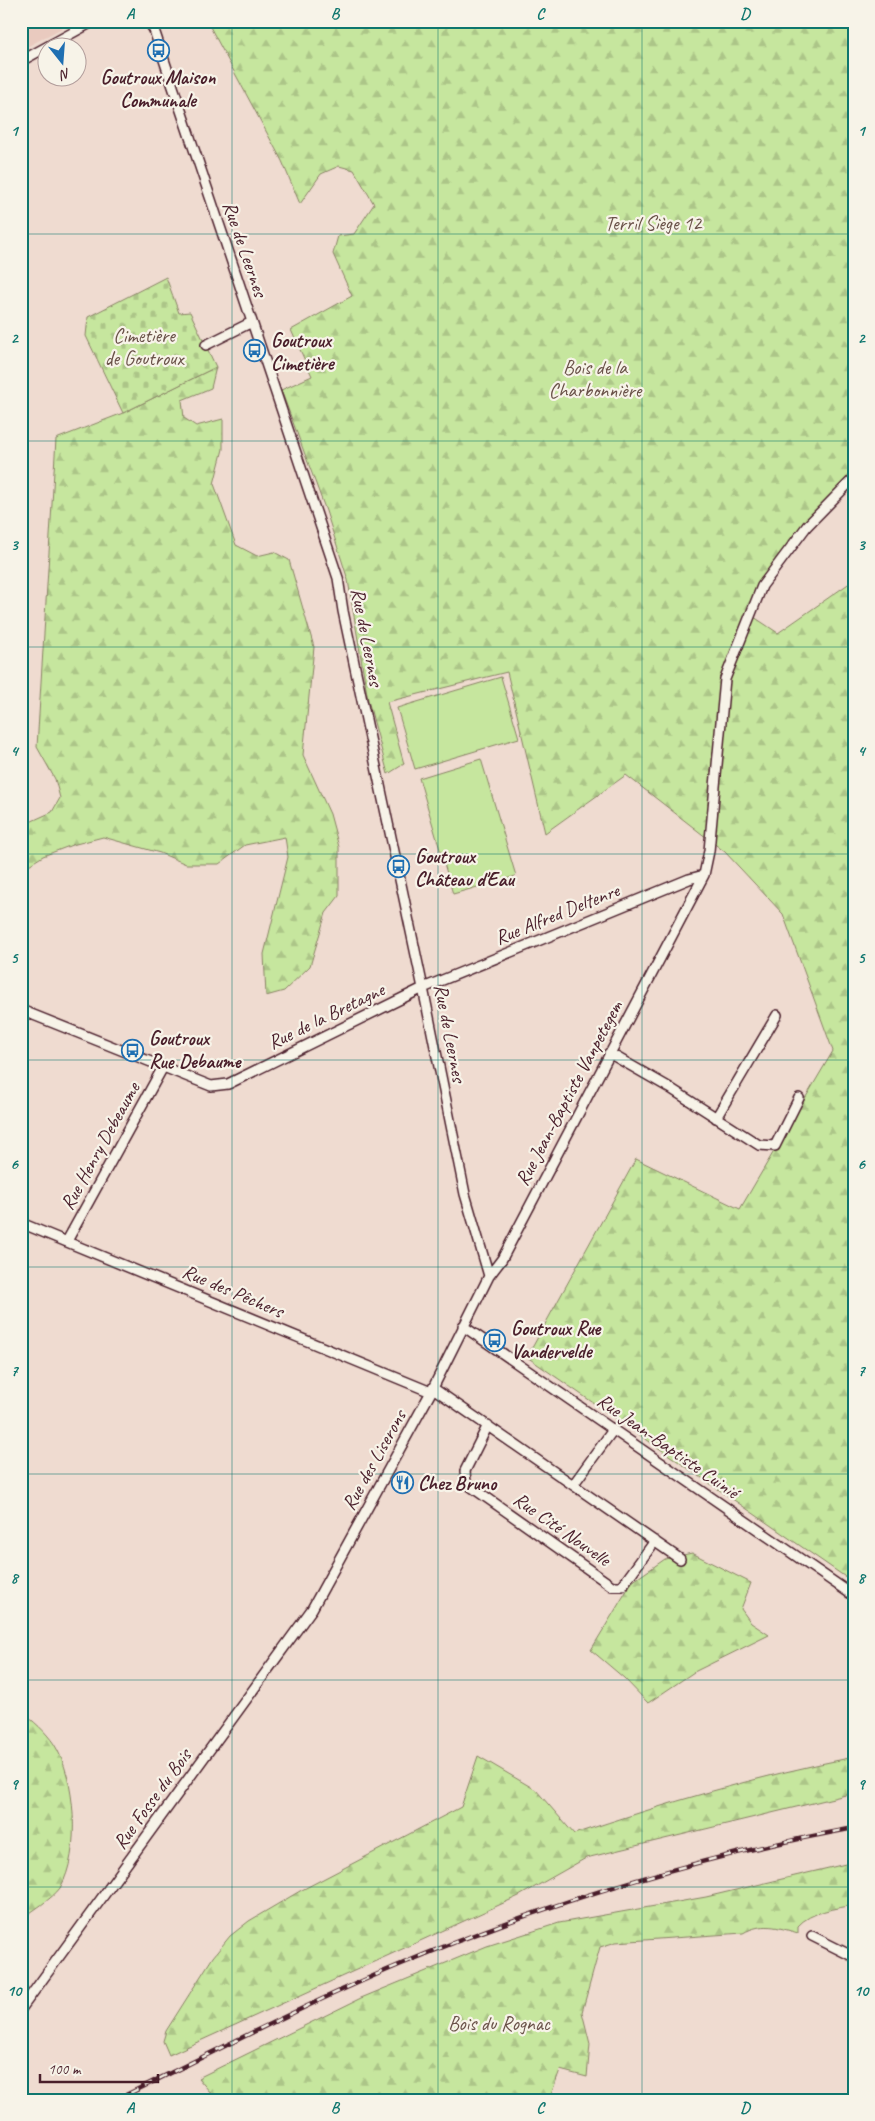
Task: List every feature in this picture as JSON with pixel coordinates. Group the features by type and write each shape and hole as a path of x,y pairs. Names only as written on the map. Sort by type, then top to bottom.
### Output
{"street":[{"path":"21,61 94,21"},
{"name":"Rue de Leernes","path":"148,21 154,30 338,578 345,621 424,988 465,1194 489,1276"},
{"path":"206,345 252,322"},
{"name":"Rue Jean-Baptiste Vanpetegem","path":"463,1326 489,1276 502,1260 704,875 709,851 725,679 762,586 808,526 854,478"},
{"name":"Rue Alfred Deltenre","path":"424,988 689,879 704,875"},
{"name":"Rue de la Bretagne","path":"21,1010 211,1086 228,1084 424,988"},
{"path":"716,1118 777,1016"},
{"path":"609,1053 759,1145 775,1146 799,1098"},
{"name":"Rue Henry Debeaume","path":"67,1241 163,1067"},
{"name":"Rue des Pêchers","path":"21,1223 432,1390"},
{"name":"Rue des Liserons","path":"312,1609 432,1390 463,1326"},
{"name":"Rue Jean-Baptiste Cuinié","path":"463,1326 854,1596"},
{"path":"432,1390 488,1425 680,1559"},
{"name":"Rue Cité Nouvelle","path":"488,1425 465,1471 466,1483 612,1586 622,1586 655,1542"},
{"path":"573,1485 613,1430"},
{"name":"Rue Fosse du Bois","path":"21,2010 312,1609"},
{"path":"812,1936 854,1957"}],"shaded area":[{"path":"21,21 75,21 43,38 38,38 38,41 21,50"}],"green space":[{"name":"Bois de la Charbonnière","path":"210,21 854,21 854,478 807,526 762,586 751,615 778,633 854,580 854,1583 527,1357 636,1159 740,1209 833,1051 783,914 725,852 626,775 545,833 507,672 387,702 404,764 388,774 368,700 348,580 326,511 281,390 312,376 291,330 352,296 333,254 338,236 354,234 374,204 354,170 339,166 321,174 300,204 282,161 208,23"},
{"name":"Cimetière de Goutroux","path":"166,277 179,313 190,312 216,367 123,413 86,336 88,317"},
{"path":"216,367 211,388 182,400 184,418 196,426 223,419 223,449 214,484 236,545 257,556 274,552 289,560 314,647 303,755 330,814 339,847 339,896 326,913 310,966 284,991 266,996 264,954 288,857 285,837 245,845 219,864 186,864 160,853 103,837 72,845 43,856 21,870 21,826 52,812 60,798 55,779 37,747 56,439 123,413"},
{"path":"501,677 519,738 415,769 397,708"},
{"path":"481,759 516,876 453,894 419,778"},
{"path":"692,1553 751,1583 741,1609 751,1623 769,1635 694,1672 648,1703 624,1678 591,1650 632,1582 665,1559"},
{"path":"21,1712 35,1722 47,1735 54,1744 61,1759 71,1795 73,1836 67,1873 60,1888 21,1919"},
{"path":"478,1756 536,1790 574,1834 712,1791 818,1764 854,1757 854,1793 586,1858 519,1896 169,2055 163,2041 166,2031 213,1957 230,1936 249,1921 300,1891 461,1807"},
{"name":"Bois du Rognac","path":"854,1862 854,1905 824,1911 809,1917 798,1926 798,1933 777,1927 764,1927 743,1933 616,1942 600,1947 582,2012 590,2044 587,2077 560,2070 549,2100 217,2100 198,2078 361,1998 487,1946 559,1923 706,1897"}],"railway":[{"path":"116,2100 328,1996 399,1965 510,1922 566,1902 680,1868 737,1853 854,1828"}],"place":[{"name":"Goutroux Maison Communale","path":"158,51"},
{"name":"Goutroux Cimetière","path":"255,351"},
{"name":"Goutroux Château d'Eau","path":"399,867"},
{"name":"Goutroux Rue Debaume","path":"133,1050"},
{"name":"Goutroux Rue Vandervelde","path":"495,1340"},
{"name":"Chez Bruno","path":"402,1483"}],"park label":[{"name":"Terril Siège 12","path":"653,223"}]}
